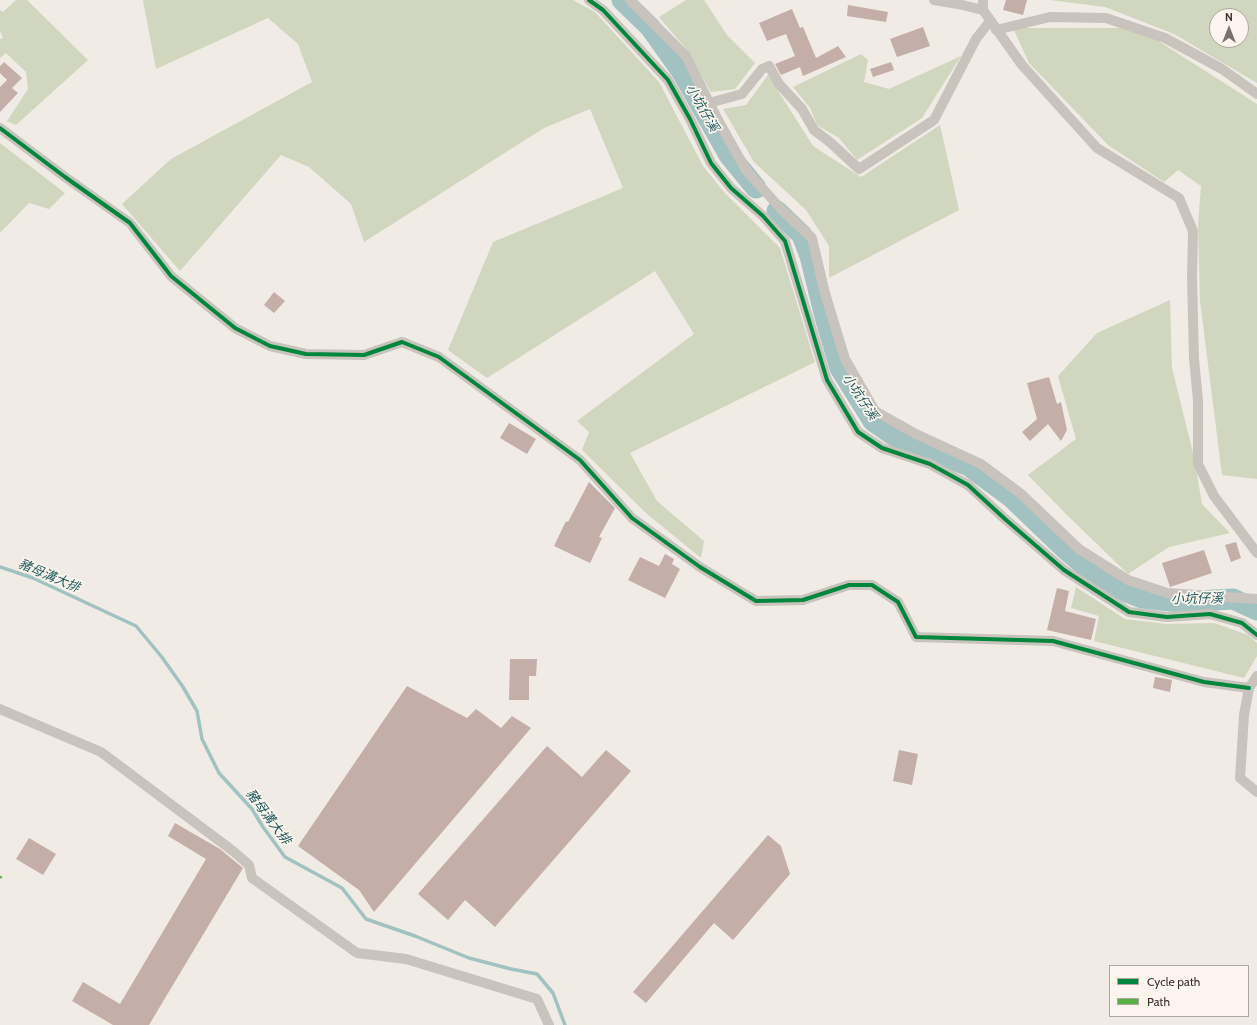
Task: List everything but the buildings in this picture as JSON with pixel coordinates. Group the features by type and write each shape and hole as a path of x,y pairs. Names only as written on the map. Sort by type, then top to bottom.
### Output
{"street":[{"path":"589,0 603,10 668,80 690,119 711,163 731,188 763,216 785,241 827,380 858,432 882,448 930,464 968,485 1064,570 1129,612 1167,617 1210,614 1242,623 1257,635"},
{"path":"630,0 686,56 709,103 746,170 781,209 812,238 824,290 845,359 875,411 916,434 981,464 1020,493 1079,549 1128,580 1167,593 1257,599"},
{"path":"934,0 958,4 983,5 990,21 1022,65 1097,148 1179,198 1193,231 1192,278 1194,359 1198,400 1198,464 1214,496 1257,553"},
{"path":"996,30 1050,18 1106,18 1165,38 1222,69 1257,94"},
{"path":"709,103 742,94 762,69 769,66 779,84 802,109 814,130 832,143 859,169 934,120 976,39 990,21"},
{"path":"0,128 65,177 130,223 171,276 235,328 270,346 306,354 364,355 402,342 439,357 580,460 632,518 700,567 756,601 803,600 849,585 872,585 898,602 916,637 1052,641 1204,682 1249,688"},
{"path":"1257,676 1249,688 1244,715 1240,778 1257,792"},
{"path":"0,709 101,752 233,851 249,865 252,878 357,953 406,959 537,999 549,1025"}],"green space":[{"path":"16,0 27,0 88,60 16,125 7,121 28,89 26,72 6,53 0,58 0,39 3,38 0,31 0,10 3,12"},
{"path":"143,0 573,0 595,12 659,82 703,166 724,192 780,248 815,362 630,453 657,501 704,541 701,558 647,514 582,450 589,432 577,421 694,334 655,271 487,378 448,350 493,242 623,188 590,109 544,128 364,242 351,204 309,167 281,155 180,271 122,204 171,159 312,82 298,44 268,18 156,69"},
{"path":"686,0 704,0 727,35 755,63 735,89 711,92 687,50 659,17"},
{"path":"1050,0 1257,0 1257,83 1174,34 1105,7"},
{"path":"1013,28 1138,28 1257,104 1257,479 1222,475 1200,301 1198,225 1201,186 1178,170 1164,182 1108,145 1029,63"},
{"path":"861,54 868,60 864,82 889,89 961,56 922,118 857,160 839,138 817,125 810,108 793,87"},
{"path":"768,75 813,146 861,177 940,125 959,210 829,278 829,246 806,210 754,162 723,109 746,105"},
{"path":"0,143 65,193 49,209 29,203 0,233"},
{"path":"1170,300 1172,368 1194,457 1202,504 1230,533 1169,547 1128,574 1028,475 1076,439 1058,376 1097,333"},
{"path":"1076,587 1125,619 1166,624 1214,623 1248,635 1257,643 1257,656 1244,678 1094,641 1099,616 1071,608"}],"waterway":[{"name":"小坑仔溪","path":"622,0 650,27 682,72 729,155 756,188"},
{"name":"小坑仔溪","path":"777,211 802,235 810,256 825,317 840,368 873,421 899,439 969,466 1011,497 1064,548 1105,583 1142,598 1180,602 1233,599 1257,610"},
{"name":"豬母溝大排","path":"0,567 33,578 136,626 161,656 183,687 197,711 202,739 219,773 252,809 285,857 342,888 366,919 415,936 469,958 537,974 553,993 565,1025"}],"cycle path":[{"path":"589,0 603,10 668,80 690,119 711,163 731,188 763,216 785,241 827,380 858,432 882,448 930,464 968,485 1064,570 1129,612 1167,617 1210,614 1242,623 1257,635"},
{"path":"0,128 65,177 130,223 171,276 235,328 270,346 306,354 364,355 402,342 439,357 580,460 632,518 700,567 756,601 803,600 849,585 872,585 898,602 916,637 1053,641 1204,682 1249,688"}]}
